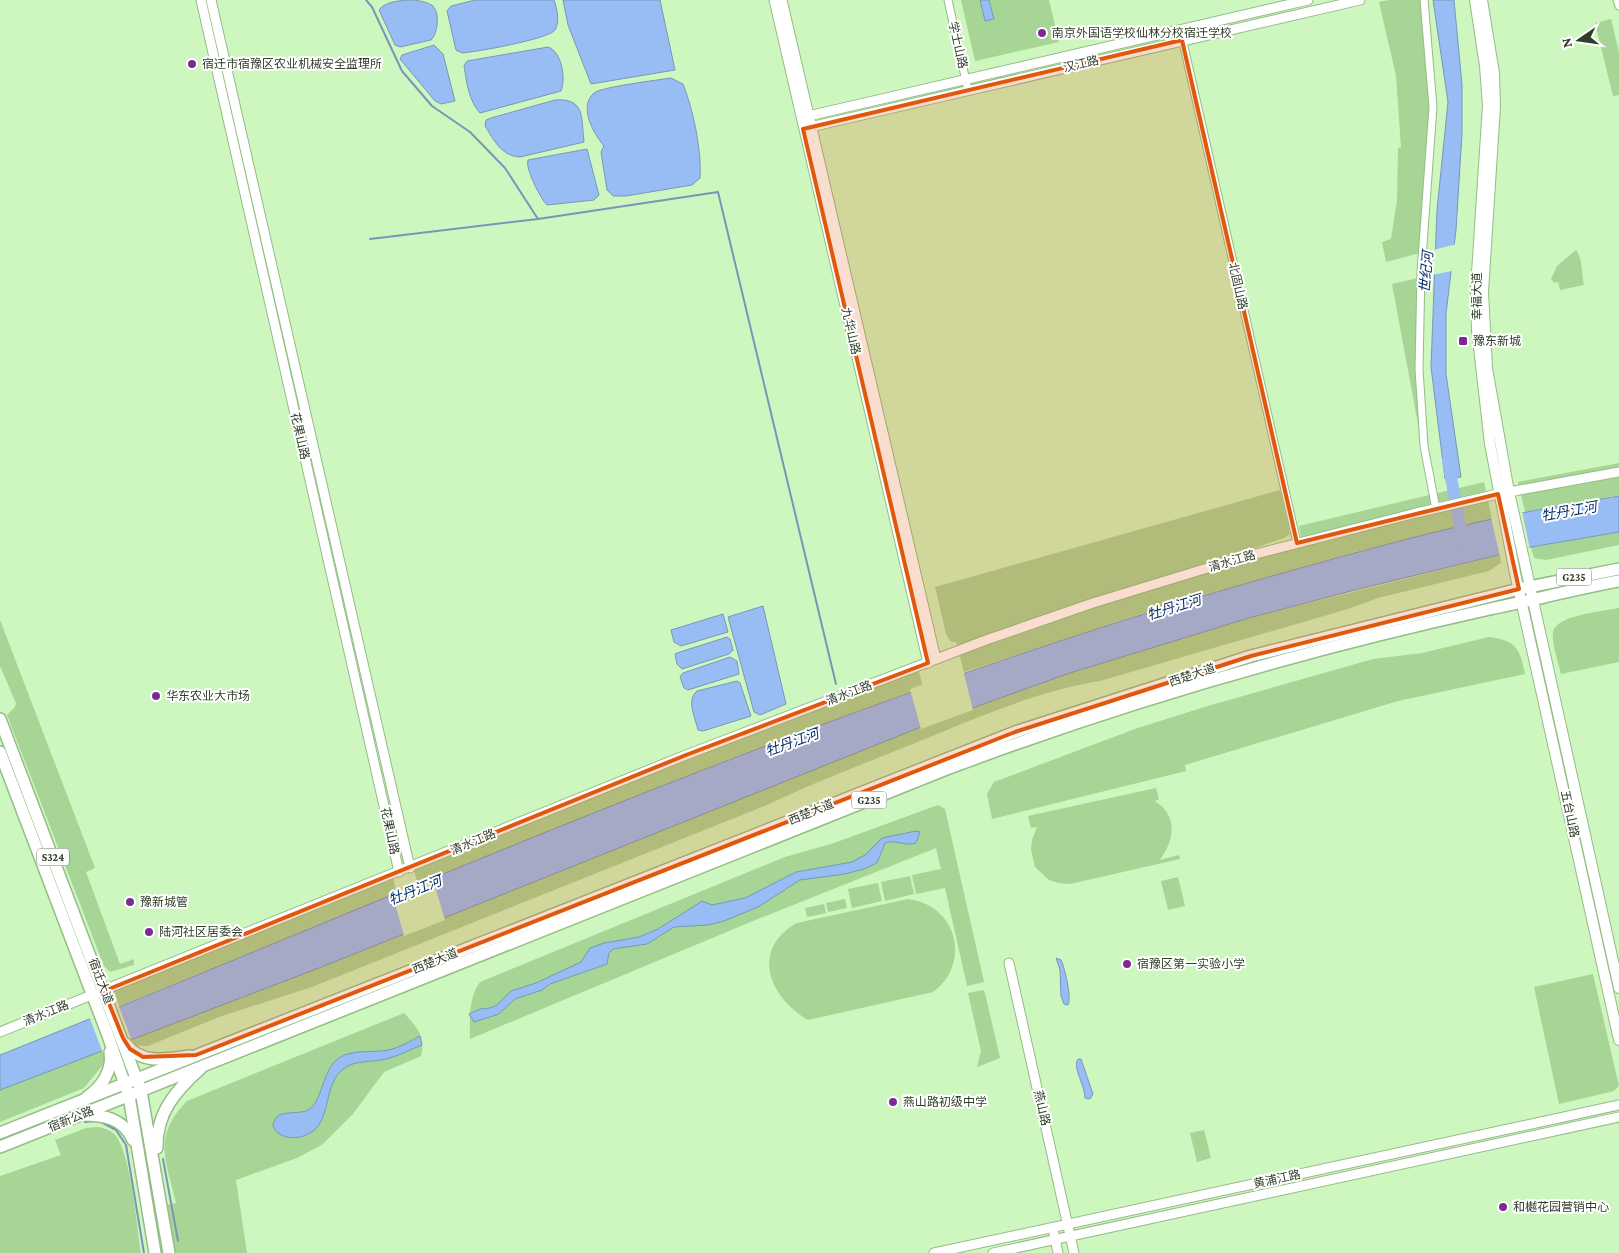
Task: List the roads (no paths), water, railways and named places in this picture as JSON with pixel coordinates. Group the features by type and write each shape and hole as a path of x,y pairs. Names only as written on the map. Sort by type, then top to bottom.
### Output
{"main road":[{"name":"幸福大道","path":"1475,0 1485,66 1488,105 1485,169 1477,241 1476,330 1485,410 1524,588"},
{"name":"幸福大道","path":"1482,0 1494,73 1495,106 1484,274 1485,336 1503,493"},
{"name":"西楚大道","path":"137,1078 1014,732 1251,656 1524,588 1619,569"},
{"name":"西楚大道","path":"141,1091 1020,742 1083,720 1265,664 1369,636 1619,581"},
{"name":"五台山路","path":"1524,588 1619,988"},
{"name":"五台山路","path":"1527,601 1619,1040"},
{"name":"宿迁大道","path":"0,719 137,1078 141,1091 169,1253"},
{"name":"宿迁大道","path":"0,752 94,997 129,1096 156,1253"},
{"path":"79,1102 99,1087 109,1069 111,1057 107,1033"},
{"path":"123,1038 130,1049 143,1057 166,1059 196,1055"},
{"path":"158,1190 156,1134 162,1115 179,1087 202,1066"},
{"name":"宿新公路","path":"0,1133 137,1078"},
{"name":"宿新公路","path":"0,1147 141,1091"},
{"path":"80,1115 95,1115 116,1120 130,1132 138,1149"}],"street":[{"name":"花果山路","path":"201,0 399,872"},
{"name":"花果山路","path":"211,0 410,868"},
{"name":"九华山路","path":"774,0 808,128 932,661"},
{"name":"九华山路","path":"782,0 805,117"},
{"name":"学士山路","path":"948,0 968,90"},
{"name":"汉江路","path":"805,117 1308,0"},
{"name":"汉江路","path":"808,128 1360,0"},
{"path":"1424,0 1433,107 1422,272 1419,368 1424,446 1438,508"},
{"path":"1617,0 1619,6"},
{"name":"北固山路","path":"1180,29 1297,543"},
{"name":"清水江路","path":"0,1032 105,993 686,755 932,661 1093,603 1240,558 1297,543 1503,493 1619,472"},
{"name":"燕山路","path":"1009,963 1074,1253"},
{"name":"黄浦江路","path":"934,1253 1619,1105"},
{"name":"黄浦江路","path":"993,1253 1619,1117"},
{"path":"1052,1227 1058,1253"}],"water":[{"path":"414,0 429,4 435,9 437,23 435,33 431,40 400,47 395,45 379,10 390,3"},
{"path":"475,0 554,0 558,15 557,27 550,34 527,41 462,53 456,50 447,11 451,6"},
{"path":"563,0 660,0 675,70 591,84 568,25"},
{"path":"980,0 989,0 994,19 985,21"},
{"path":"1433,0 1454,0 1462,85 1462,134 1456,230 1446,314 1446,374 1461,477 1445,479 1431,367 1437,210 1448,102"},
{"path":"434,45 443,54 455,101 441,104 435,101 400,59 402,55"},
{"path":"548,47 557,54 562,66 563,79 561,91 480,113 469,91 464,66 467,61"},
{"path":"671,78 683,84 690,105 698,143 700,178 692,185 626,196 613,196 607,190 601,152 604,146 592,128 587,113 589,99 594,93 607,88"},
{"path":"555,100 565,100 577,106 582,118 584,142 520,157 513,156 495,142 485,126 486,120 491,118"},
{"path":"587,149 599,195 594,200 547,205 534,183 528,160"},
{"name":"牡丹江河","path":"1619,496 1619,532 1531,547 1355,590 1249,618 1070,673 936,721 319,968 0,1090 0,1055 623,801 938,683 1097,629 1258,580 1462,526"},
{"path":"763,606 786,704 760,715 754,712 728,617"},
{"path":"723,614 728,632 681,646 674,642 671,630"},
{"path":"727,637 730,639 733,650 729,654 682,669 677,664 675,654"},
{"path":"730,657 737,661 739,674 688,690 684,688 680,677 683,673"},
{"path":"737,681 740,683 751,716 703,731 698,730 692,709 692,699 697,691"},
{"path":"916,831 920,832 916,843 885,843 877,863 864,869 845,874 800,880 758,907 724,921 708,925 674,927 647,944 613,949 609,953 607,964 550,984 542,990 515,999 499,1014 474,1022 469,1014 497,1005 511,991 536,983 581,962 590,948 604,943 639,937 658,929 702,901 712,905 745,898 796,872 852,862 865,855 882,838"},
{"path":"1056,958 1061,960 1064,970 1069,990 1068,1005 1064,1004 1061,996 1060,970"},
{"path":"420,1036 422,1045 391,1058 352,1064 342,1070 333,1082 322,1119 313,1131 294,1138 282,1135 273,1126 278,1116 282,1114 303,1112 313,1106 329,1070 339,1058 350,1053 392,1049"},
{"path":"1078,1059 1081,1059 1093,1094 1090,1099 1085,1098 1077,1067"}],"waterway":[{"path":"366,0 372,7 402,71 432,106 470,132 505,168 538,219"},
{"path":"370,239 538,219 718,192 836,684"},
{"name":"世纪河","path":"1448,461 1463,542"},
{"path":"85,1122 94,1121"},
{"path":"101,1122 116,1130 126,1145 144,1253"},
{"path":"163,1159 178,1241"}],"place":[{"name":"南京外国语学校仙林分校宿迁学校","path":"1042,33"},
{"name":"宿迁市宿豫区农业机械安全监理所","path":"192,64"},
{"name":"豫东新城","path":"1463,341"},
{"name":"华东农业大市场","path":"156,696"},
{"name":"豫新城管","path":"130,902"},
{"name":"陆河社区居委会","path":"149,932"},
{"name":"宿豫区第一实验小学","path":"1127,964"},
{"name":"燕山路初级中学","path":"893,1102"},
{"name":"和樾花园营销中心","path":"1503,1207"}]}
